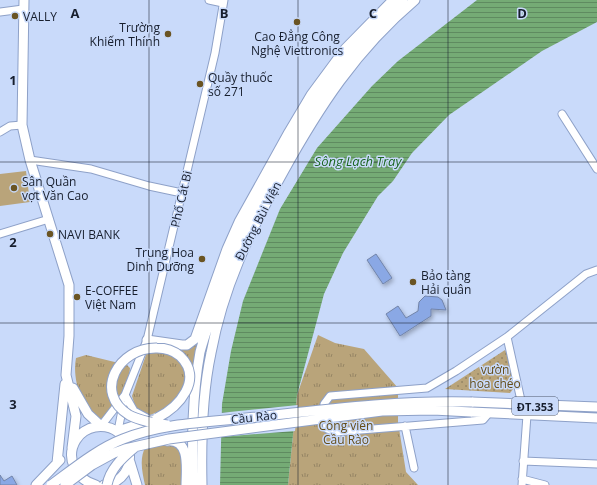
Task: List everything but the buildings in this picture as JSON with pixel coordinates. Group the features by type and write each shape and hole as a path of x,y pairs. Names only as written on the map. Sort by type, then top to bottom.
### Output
{"main road":[{"name":"Đường Bùi Viện","path":"147,340 182,345 191,343 198,335 239,222 311,95 345,49 393,0"},
{"name":"Đường Bùi Viện","path":"193,485 194,397 200,352 218,281 251,216 295,136 326,86 358,45 403,0"},
{"name":"Đường Bùi Viện","path":"202,485 203,430 210,353 229,283 242,250 287,166 332,90 364,50 415,0"},
{"path":"23,4 22,125 30,160 69,285 69,336 57,464"},
{"path":"118,431 154,419 170,411 184,396 189,382 188,368 178,355 162,348 141,349 127,356 117,367 112,382 114,394 122,409 133,417 172,426"},
{"path":"66,375 84,409 102,426"},
{"path":"66,375 76,416 71,456 77,473 83,480 96,485"},
{"name":"Cầu Rào","path":"51,485 98,452 122,439 172,426 383,403 434,401 522,405"},
{"name":"ĐT.353","path":"522,405 597,407"},
{"name":"Cầu Rào","path":"65,485 103,459 125,449 169,438 382,411 433,410 489,413"},
{"name":"ĐT.353","path":"489,413 597,418"},
{"path":"36,485 72,448 76,439 83,432 92,427 102,426 118,431 128,443 130,460 137,485"},
{"path":"106,485 116,481 122,476 130,460 139,449 176,441 180,443 185,451 186,485"},
{"path":"106,485 116,465 136,446"},
{"path":"44,476 53,479 58,485"}],"street":[{"path":"209,0 224,2"},
{"name":"Phố Cát Bi","path":"118,431 125,395 147,340 215,53 224,2"},
{"path":"0,12 23,4"},
{"path":"562,114 597,169"},
{"path":"0,132 10,126 22,125"},
{"path":"30,160 91,170 149,186 182,193"},
{"path":"0,234 49,219"},
{"path":"489,413 483,420 331,431 327,429 324,404 330,396 427,388 456,371 507,337 586,274 597,263"},
{"path":"586,274 597,270"},
{"path":"507,337 522,405"},
{"path":"125,395 134,411 142,417 154,419"},
{"name":"Phố Cát Bi","path":"102,426 125,395"},
{"path":"526,415 522,482 545,485"},
{"path":"405,426 414,468"},
{"path":"523,461 597,464"}],"green space":[{"name":"Sân Quần vợt Văn Cao","path":"26,171 30,202 0,206 0,174"},
{"name":"Công viên Cầu Rào","path":"318,335 335,343 364,349 398,388 398,422 406,472 418,485 288,485 297,395"},
{"path":"198,339 194,373 174,401 160,411 150,415 143,414 136,409 132,396 149,346 152,344 177,349 188,347"},
{"name":"vườn hoa chéo","path":"505,350 511,361 514,388 510,393 445,389"},
{"path":"86,355 127,365 130,368 127,382 120,398 110,412 98,420 87,408 79,392 75,374 76,358"},
{"path":"180,438 187,447 189,453 191,466 190,485 145,485 142,470 142,455 146,446"}],"water":[{"name":"Sông Lạch Tray","path":"477,0 597,0 597,22 542,51 449,115 412,153 393,181 378,196 343,253 324,294 297,395 288,485 220,485 222,404 231,351 243,301 280,209 317,148 372,86 398,61"}],"pier":[{"path":"298,405 295,431 220,437 220,413"}],"place":[{"name":"VALLY","path":"15,16"},
{"name":"Cao Đẳng Công Nghệ Viettronics","path":"297,22"},
{"name":"Trường Khiếm Thính","path":"168,34"},
{"name":"Quầy thuốc số 271","path":"200,84"},
{"name":"Sân Quần vợt Văn Cao","path":"14,188"},
{"name":"NAVI BANK","path":"50,234"},
{"name":"Trung Hoa Dinh Dưỡng","path":"202,259"},
{"name":"Bảo tàng Hải quân","path":"413,282"},
{"name":"E-COFFEE Việt Nam","path":"77,297"}]}
